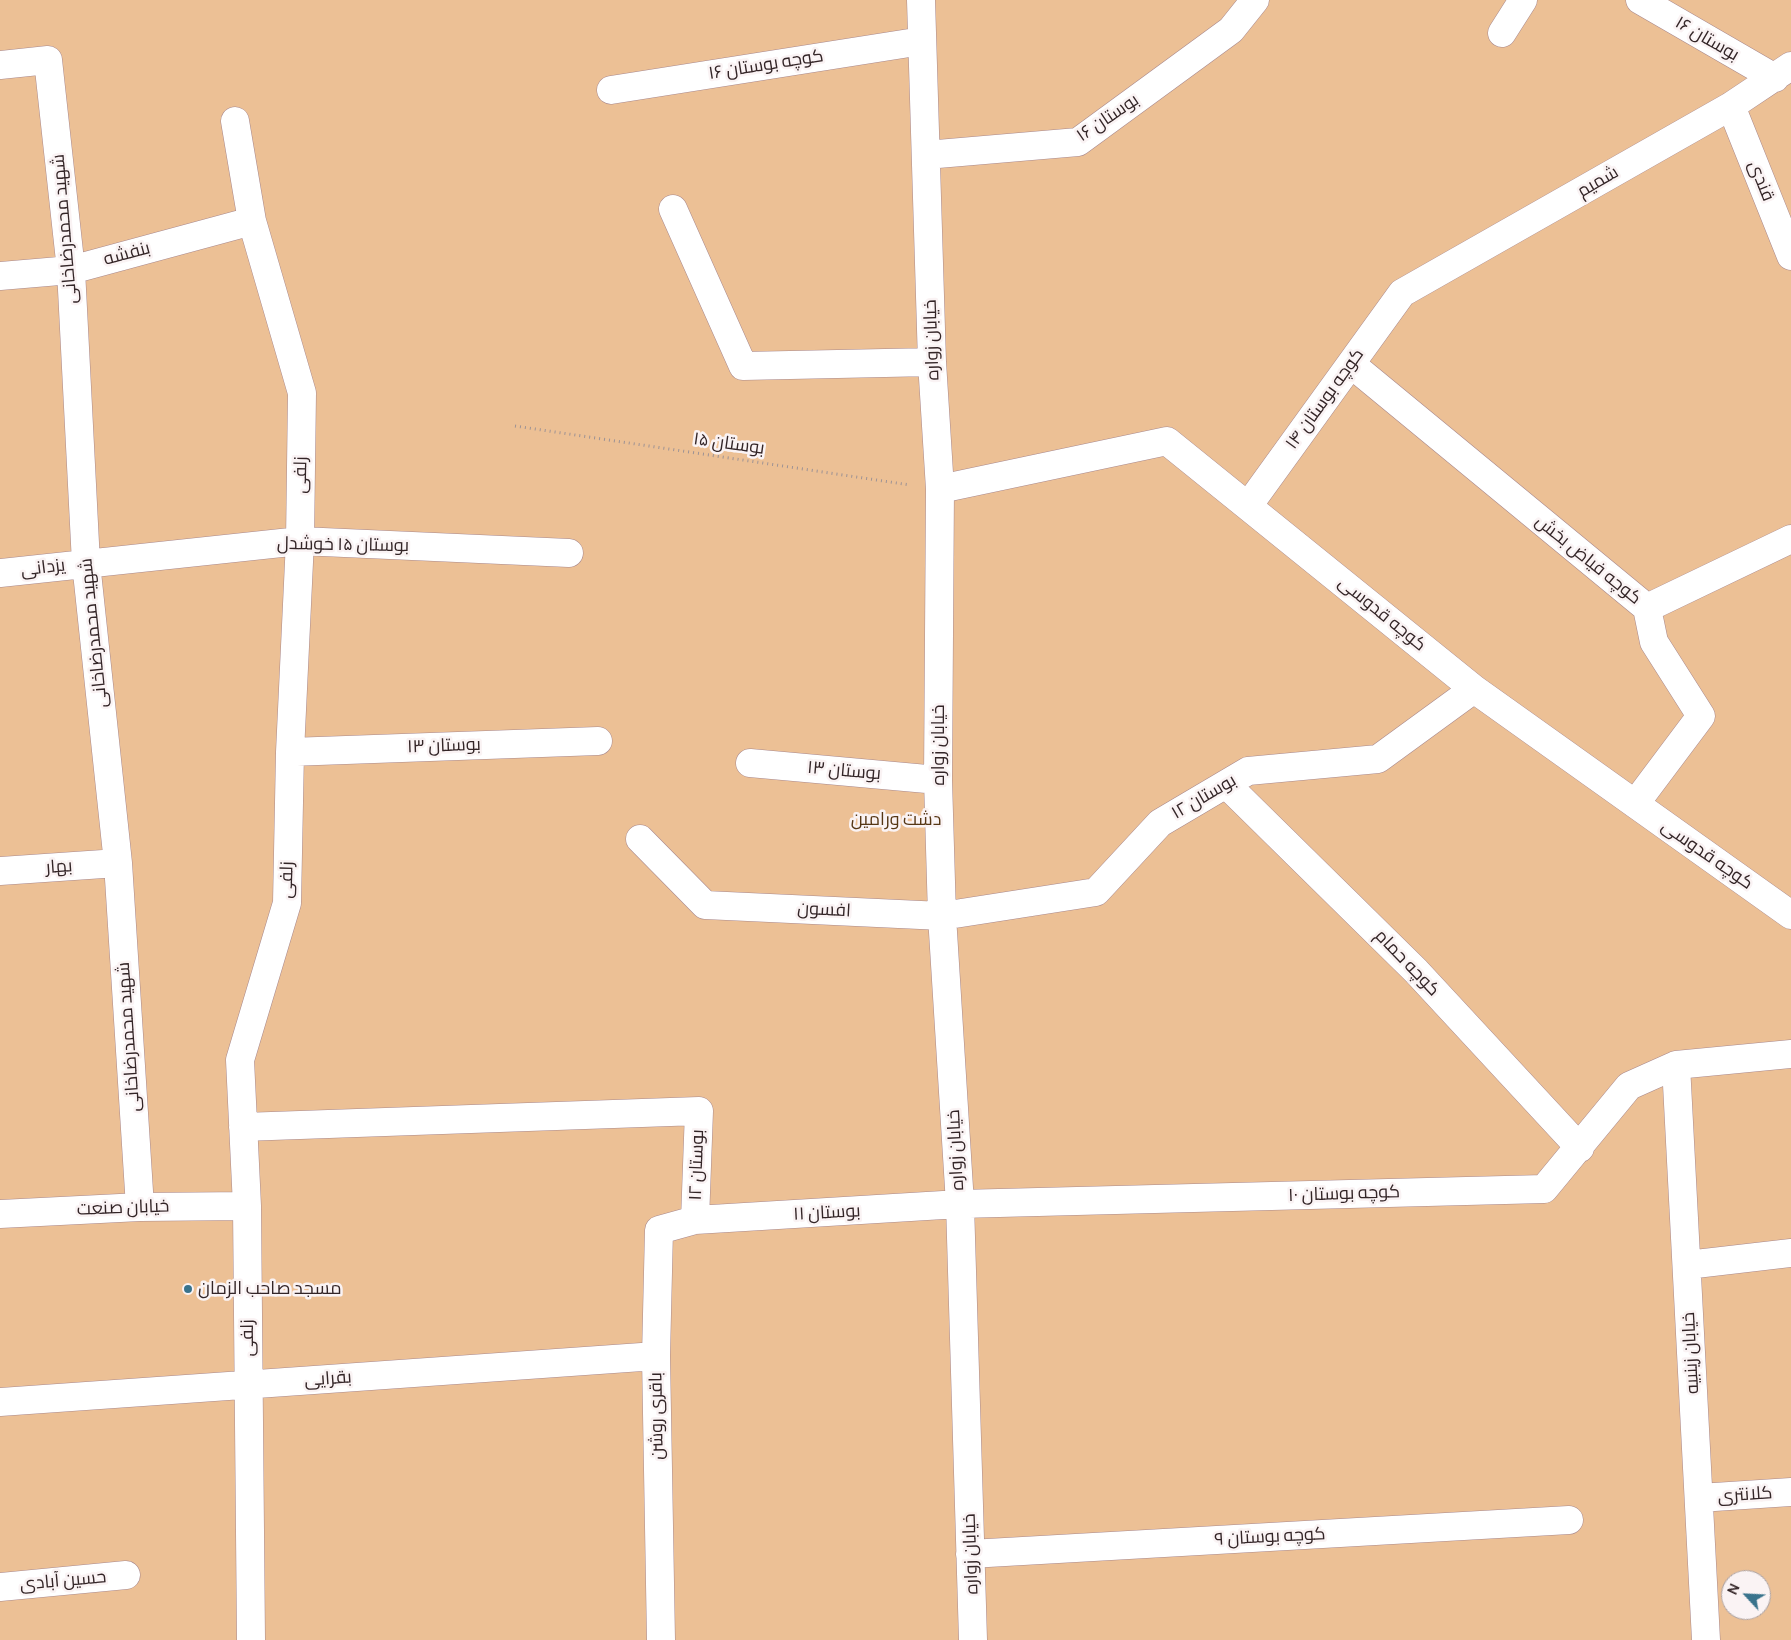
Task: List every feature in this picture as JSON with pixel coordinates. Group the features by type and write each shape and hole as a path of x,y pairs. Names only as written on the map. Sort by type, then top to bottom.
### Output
{"street":[{"name":"خیابان زواره","path":"920,0 932,362 940,489 938,780 942,916 960,1204 973,1640"},
{"name":"بوستان ۱۶","path":"926,155 1078,142 1231,30 1255,0"},
{"path":"1502,33 1523,0"},
{"name":"بوستان ۱۶","path":"1640,0 1783,72"},
{"name":"کوچه بوستان ۱۶","path":"611,90 922,41"},
{"name":"شهید محمدرضاخانی","path":"0,65 48,60 71,270 86,563 118,863 140,1206"},
{"name":"شمیم","path":"1402,293 1731,106 1783,72"},
{"name":"قندی","path":"1731,106 1791,256"},
{"name":"زلفی","path":"235,121 252,221 302,393 300,541 290,752 287,902 240,1060 246,1206 251,1640"},
{"path":"673,210 743,366 932,362"},
{"name":"بنفشه","path":"0,276 71,270 252,221"},
{"name":"کوچه بوستان ۱۴","path":"1248,506 1402,293"},
{"name":"کوچه فیاض بخش","path":"1351,364 1647,608 1654,642 1700,716 1635,804"},
{"name":"کوچه قدوسی","path":"940,489 1168,441 1474,690 1791,915"},
{"path":"1647,608 1791,539"},
{"name":"بوستان ۱۵ خوشدل","path":"86,563 300,541 569,553"},
{"name":"یزدانی","path":"0,573 86,563"},
{"name":"بوستان ۱۲","path":"942,916 1096,892 1160,823 1248,772 1378,759 1474,690"},
{"name":"بوستان ۱۳","path":"290,752 598,741"},
{"name":"بوستان ۱۳","path":"750,762 938,780"},
{"name":"کوچه حمام","path":"1227,785 1416,971 1580,1148"},
{"name":"افسون","path":"640,839 706,905 942,916"},
{"name":"بهار","path":"0,871 118,863"},
{"name":"کوچه بوستان ۱۰","path":"960,1204 1544,1189 1580,1148 1629,1086 1676,1065 1791,1054"},
{"name":"خیابان زینبیه","path":"1676,1065 1706,1640"},
{"name":"بوستان ۱۲","path":"243,1127 699,1111 695,1220"},
{"name":"بوستان ۱۱","path":"695,1220 960,1204"},
{"name":"خیابان صنعت","path":"0,1214 140,1206 246,1206"},
{"name":"باقری روشن","path":"661,1640 656,1356 659,1230 695,1220"},
{"path":"1687,1265 1791,1253"},
{"name":"بقرایی","path":"0,1402 656,1356"},
{"name":"کلانتری","path":"1699,1498 1791,1492"},
{"name":"کوچه بوستان ۹","path":"970,1554 1569,1520"},
{"name":"حسین آبادی","path":"0,1587 126,1575"}],"path":[{"name":"بوستان ۱۵","path":"515,426 940,489"}],"green space":[{"name":"دشت ورامین","path":"0,0 1791,0 1791,1640 0,1640"}],"place":[{"name":"مسجد صاحب الزمان","path":"188,1289"}]}
